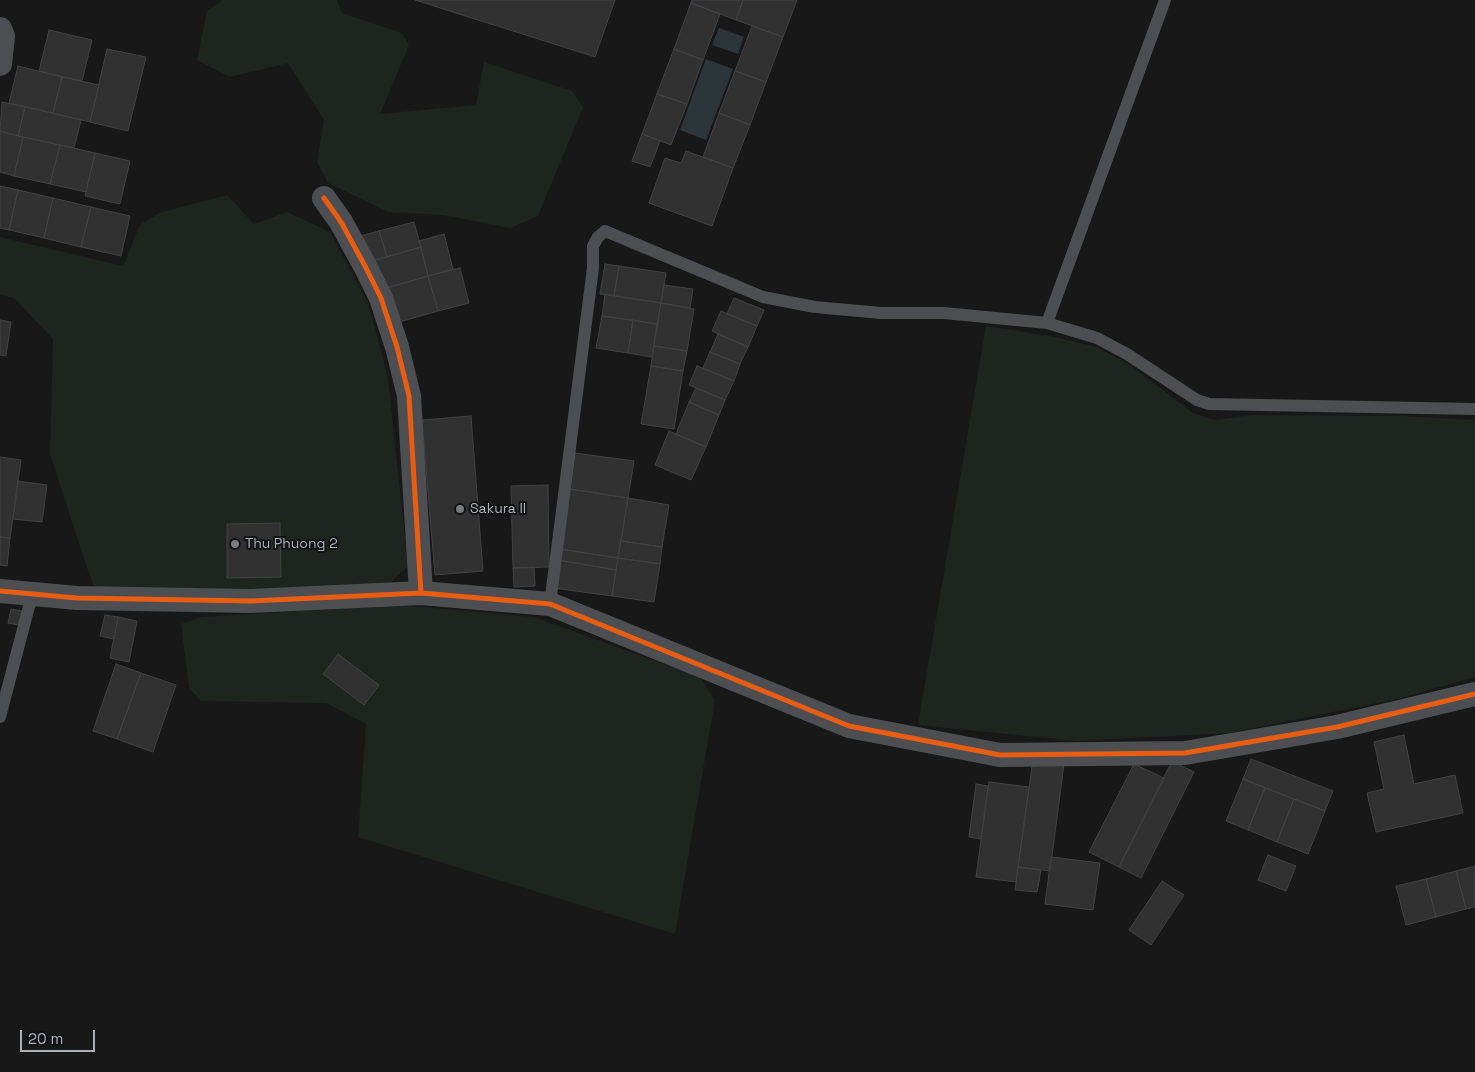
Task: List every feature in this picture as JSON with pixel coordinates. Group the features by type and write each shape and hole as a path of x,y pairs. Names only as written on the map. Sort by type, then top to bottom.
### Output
{"street":[{"path":"0,30 4,36 0,64"},
{"path":"324,198 341,222 366,266 381,298 397,347 409,396 421,593"},
{"path":"0,591 32,595 251,601 421,593 550,604 849,726 1000,756 1184,753 1337,727 1475,694"}],"lane":[{"path":"1046,323 1166,0"},
{"path":"550,604 592,268 593,246 598,237 605,231 763,297 815,307 881,313 944,313 1046,323 1097,338 1127,354 1197,400 1209,404 1475,409"},
{"path":"0,717 32,595"}],"shaded area":[{"path":"223,0 337,0 342,13 402,33 409,45 380,114 476,105 484,62 572,91 583,107 538,216 510,228 443,215 388,212 328,183 317,162 324,120 288,63 230,77 197,60 207,11"},
{"path":"719,28 744,37 738,54 712,45"},
{"path":"706,59 733,69 706,140 680,130"},
{"path":"227,195 254,224 287,212 330,232 368,303 388,377 408,566 390,583 256,592 96,591 50,454 53,339 14,298 0,295 0,237 123,266 140,225 159,213"},
{"path":"986,326 1050,336 1097,347 1130,365 1193,413 1215,420 1252,415 1401,416 1475,420 1475,677 1397,699 1230,733 1076,741 918,725"},
{"path":"397,605 534,617 700,677 715,700 675,934 358,837 366,724 326,703 201,701 189,688 181,624 201,617"}],"building":[{"path":"415,0 615,0 595,57"},
{"path":"692,0 743,0 736,20 691,3"},
{"path":"743,0 797,0 783,37 736,20"},
{"path":"691,3 720,14 703,60 674,49"},
{"path":"752,26 783,37 766,82 735,71"},
{"path":"49,30 92,40 82,81 39,71"},
{"path":"107,49 146,57 128,131 90,122"},
{"path":"674,49 703,60 687,104 657,94"},
{"path":"18,66 62,77 53,113 9,103"},
{"path":"735,71 766,82 750,125 719,113"},
{"path":"62,77 99,85 90,122 53,113"},
{"path":"657,94 687,104 671,145 642,134"},
{"path":"2,102 25,107 18,136 0,131"},
{"path":"25,107 81,120 74,148 18,136"},
{"path":"719,113 750,125 733,168 703,157"},
{"path":"0,131 23,137 14,176 0,172"},
{"path":"642,134 660,141 650,167 632,161"},
{"path":"23,137 60,145 50,184 14,176"},
{"path":"60,145 95,153 86,192 50,184"},
{"path":"686,151 733,168 712,226 649,203 665,158 681,163"},
{"path":"95,153 130,161 120,204 85,196"},
{"path":"0,186 18,190 9,230 0,228"},
{"path":"18,190 53,198 44,238 9,230"},
{"path":"53,198 91,207 81,247 44,238"},
{"path":"91,207 130,216 121,256 81,247"},
{"path":"414,222 421,247 387,257 379,231"},
{"path":"379,231 387,257 366,262 360,236"},
{"path":"444,234 453,269 428,276 419,241"},
{"path":"421,247 428,276 383,289 375,260"},
{"path":"605,264 619,266 614,296 600,294"},
{"path":"619,266 666,273 661,303 614,296"},
{"path":"460,268 469,303 438,311 428,276"},
{"path":"428,276 438,311 392,324 383,289"},
{"path":"664,285 693,289 690,308 661,303"},
{"path":"605,294 661,303 657,324 602,316"},
{"path":"734,298 764,310 757,326 727,314"},
{"path":"661,303 694,309 687,351 654,346"},
{"path":"721,311 757,326 748,347 712,331"},
{"path":"602,316 633,320 628,353 596,348"},
{"path":"0,320 11,322 6,356 0,355"},
{"path":"633,320 657,324 652,357 628,353"},
{"path":"718,334 748,347 740,364 710,352"},
{"path":"654,346 687,351 683,371 651,366"},
{"path":"710,352 740,364 734,381 703,368"},
{"path":"651,366 683,371 674,429 641,424"},
{"path":"697,366 734,381 725,400 689,385"},
{"path":"696,388 725,400 719,415 689,402"},
{"path":"689,402 719,415 706,447 676,434"},
{"path":"471,416 483,571 435,575 422,420"},
{"path":"669,431 706,447 691,480 655,465"},
{"path":"575,453 634,461 628,498 570,489"},
{"path":"0,457 21,460 10,538 0,537"},
{"path":"18,481 47,485 42,522 13,519"},
{"path":"548,485 549,567 513,568 511,486"},
{"path":"570,489 628,498 618,558 560,549"},
{"path":"628,498 669,505 662,547 621,541"},
{"path":"280,523 281,577 227,578 227,524"},
{"path":"0,537 10,538 7,566 0,565"},
{"path":"621,541 662,547 660,564 618,558"},
{"path":"560,549 618,558 616,570 558,560"},
{"path":"618,558 660,564 654,602 612,596"},
{"path":"558,560 616,570 612,596 554,588"},
{"path":"534,567 535,586 514,587 513,568"},
{"path":"11,609 22,611 18,625 8,623"},
{"path":"105,615 118,617 114,639 100,636"},
{"path":"118,617 137,621 129,662 110,658"},
{"path":"338,654 379,685 364,705 323,674"},
{"path":"116,664 141,673 117,739 93,731"},
{"path":"141,673 176,685 153,752 117,739"},
{"path":"1404,735 1414,784 1455,775 1463,813 1376,832 1367,793 1384,789 1374,742"},
{"path":"1251,759 1333,791 1325,811 1243,779"},
{"path":"1033,760 1064,764 1050,871 1018,867"},
{"path":"1172,761 1194,772 1141,878 1119,867"},
{"path":"1134,764 1164,778 1119,867 1089,852"},
{"path":"1243,779 1265,788 1248,830 1226,821"},
{"path":"989,782 1029,787 1016,882 976,877"},
{"path":"976,784 988,786 981,839 969,837"},
{"path":"1265,788 1294,799 1277,842 1248,830"},
{"path":"1294,799 1325,811 1308,854 1277,842"},
{"path":"1268,855 1296,866 1286,891 1258,880"},
{"path":"1051,857 1100,863 1093,910 1045,904"},
{"path":"1475,866 1475,907 1466,909 1456,871"},
{"path":"1018,867 1041,870 1037,892 1015,890"},
{"path":"1456,871 1466,909 1436,917 1426,879"},
{"path":"1426,879 1436,917 1406,925 1396,886"},
{"path":"1162,881 1184,895 1151,945 1129,930"}],"cycle path":[{"path":"324,198 341,222 381,298 397,347 409,396 421,593"},
{"path":"0,591 77,598 251,601 421,593 550,604 849,726 1000,755 1185,753 1337,727 1475,694"}],"place":[{"name":"Sakura II","path":"460,509"},
{"name":"Thu Phuong 2","path":"235,544"}]}
